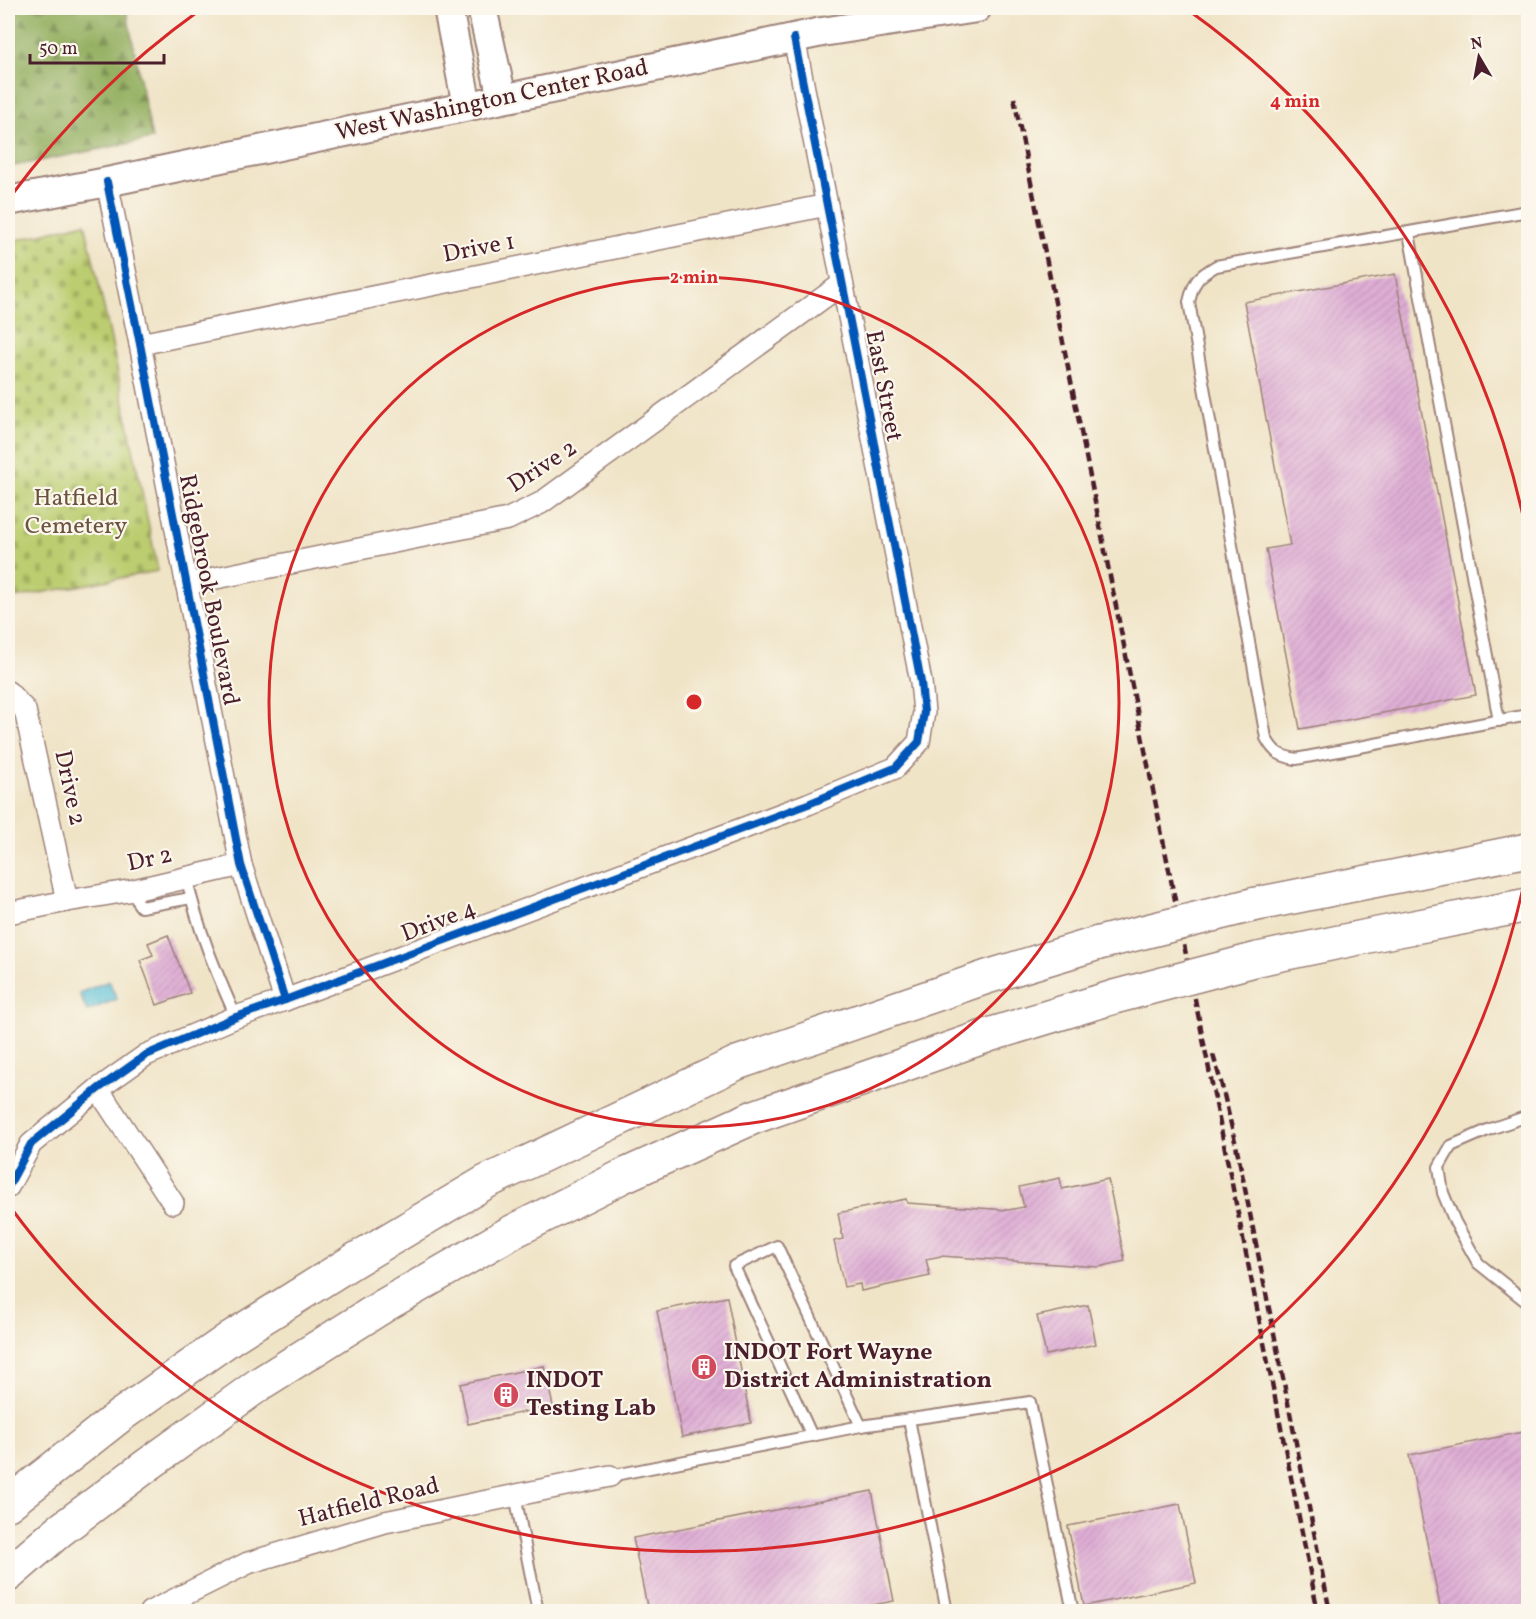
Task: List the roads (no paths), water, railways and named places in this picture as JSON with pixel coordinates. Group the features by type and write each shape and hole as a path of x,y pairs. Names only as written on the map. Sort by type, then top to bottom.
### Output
{"highway":[{"path":"8,1504 121,1415 232,1337 355,1260 486,1182 737,1063 987,977 1099,944 1252,905 1528,850"},
{"path":"8,1575 60,1531 137,1472 261,1383 385,1305 510,1233 623,1176 754,1117 992,1034 1114,997 1258,959 1528,905"}],"main road":[{"path":"448,8 466,106"},
{"path":"482,8 502,98"},
{"name":"West Washington Center Road","path":"8,201 822,32 977,8"}],"street":[{"name":"East Street","path":"794,38 921,682 924,712 919,742"},
{"name":"Ridgebrook Boulevard","path":"107,182 241,865 285,1000"},
{"name":"Drive 1","path":"140,344 827,205"},
{"name":"Drive 2","path":"186,584 508,519 541,503 843,284"},
{"name":"Drive 2","path":"8,692 26,710 67,901"},
{"name":"Drive 4","path":"8,1187 31,1144 98,1089 146,1054 236,1017 819,800 895,768 919,742"},
{"name":"Dr 2","path":"8,913 134,890 189,889 241,865"},
{"path":"98,1089 173,1203"},
{"name":"Hatfield Road","path":"150,1611 248,1563 386,1522 610,1476"}],"lane":[{"path":"1528,211 1216,266 1201,274 1192,286 1189,302 1266,738 1272,749 1283,757 1296,759 1528,715"},
{"path":"1409,232 1499,721"},
{"path":"189,889 209,955 236,1017"},
{"path":"1528,1116 1451,1146 1439,1167 1443,1193 1455,1222 1478,1263 1528,1303"},
{"path":"812,1436 734,1266 777,1246 861,1426"},
{"path":"610,1476 861,1426 1030,1402 1073,1611"},
{"path":"909,1419 947,1611"},
{"path":"515,1495 538,1611"}],"water":[{"path":"109,981 117,999 87,1011 79,993"}],"railway":[{"path":"1014,98 1318,1612"},
{"path":"1213,1055 1238,1154 1330,1612"}],"place":[{"name":"INDOT Fort Wayne District Administration","path":"704,1367"},
{"name":"INDOT Testing Lab","path":"506,1395"}],"park label":[{"name":"Hatfield Cemetery","path":"76,513"}]}
